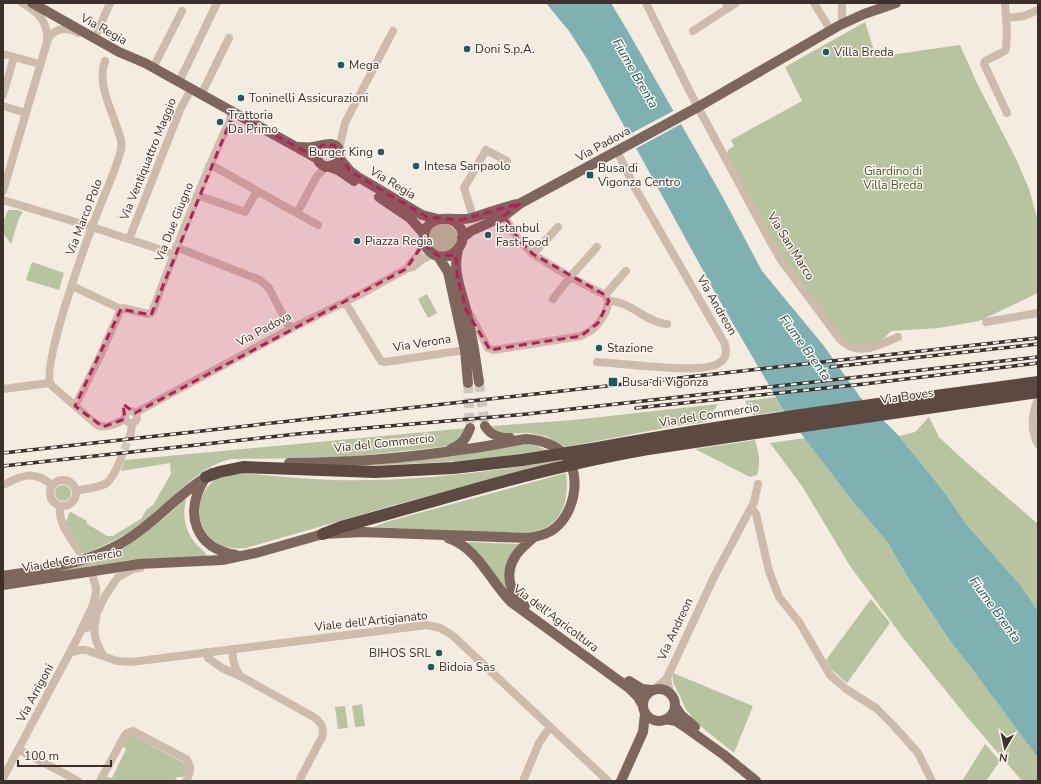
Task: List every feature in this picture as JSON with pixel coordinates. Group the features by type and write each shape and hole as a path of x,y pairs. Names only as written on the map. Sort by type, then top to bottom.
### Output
{"highway":[{"name":"Via Boves","path":"781,429 1038,382"},
{"name":"Via Boves","path":"835,410 1038,392"},
{"name":"Via del Commercio","path":"206,477 218,472 243,467 375,472 430,470 482,465 568,453 656,437 835,410"},
{"name":"Via del Commercio","path":"323,534 341,527 476,488 601,458 648,449 781,429"}],"main road":[{"name":"Via Regia","path":"32,3 118,52 179,82 316,158"},
{"name":"Via Regia","path":"44,3 131,52 149,66"},
{"path":"694,109 845,23 880,5 896,3"},
{"name":"Via Padova","path":"462,238 471,231 504,216 521,203 620,152 694,109"},
{"path":"298,147 313,147 325,144 334,144 339,154 336,164 328,167 320,164 316,158 317,151 325,144"},
{"name":"Via Regia","path":"339,154 350,171 381,191 422,215 444,219"},
{"name":"Via Regia","path":"328,167 338,170 410,218 424,236"},
{"name":"Via Padova","path":"424,236 430,224 444,219 460,220 471,218 502,207 521,203"},
{"path":"444,219 459,226 462,238 456,257 457,275 475,352 479,382"},
{"path":"424,236 427,248 436,255"},
{"name":"Via Padova","path":"436,255 449,256 458,250"},
{"name":"Via Verona","path":"436,255 448,272 465,350 468,383"},
{"path":"485,426 490,434 494,436 503,438 526,438"},
{"path":"442,452 463,442 467,437 470,428"},
{"name":"Via del Commercio","path":"3,576 71,563 112,548 153,521 192,487 212,472 227,464 354,462 466,450 526,438 547,443 563,453 570,464 574,483 573,498 566,518 550,532 535,537 519,538 363,532 323,534 256,553 222,560 140,564 105,568 3,585"},
{"name":"Via del Commercio","path":"206,477 198,492 194,504 194,516 197,528 205,540 214,548 223,552 242,556"},
{"name":"Via dell'Agricoltura","path":"440,535 454,540 466,547 496,586 511,602 629,688 638,696 643,709"},
{"name":"Via dell'Agricoltura","path":"535,537 515,555 511,565 511,587 518,601 636,686 642,689 654,689"},
{"path":"621,781 643,732 643,709 645,695 654,689 662,689 670,693 674,699 675,706 681,715 718,747 724,755"},
{"path":"643,732 672,714 675,706"},
{"path":"643,709 651,719 676,721 724,755 756,781"}],"street":[{"path":"3,191 46,42 47,32 42,19 34,10 22,3"},
{"path":"97,33 110,3"},
{"path":"179,82 218,3"},
{"name":"Via San Marco","path":"646,3 694,109 781,260 839,338 847,346 857,349 874,347 898,337"},
{"path":"692,30 727,5 736,3"},
{"path":"814,3 831,31"},
{"path":"842,3 842,17 845,23"},
{"path":"1005,3 1006,49 1005,51 985,61 984,64 1005,113"},
{"path":"1006,18 1024,16 1038,10"},
{"path":"149,66 182,11"},
{"path":"46,42 55,31 66,29 76,32 101,46 118,52"},
{"path":"325,144 335,136 345,123 393,31"},
{"path":"201,95 229,38"},
{"path":"3,54 40,64"},
{"path":"3,96 14,57"},
{"name":"Via Marco Polo","path":"49,383 52,354 72,286 92,226 119,158 122,146 122,141 104,89 103,74 105,61"},
{"name":"Via Ventiquattro Maggio","path":"129,239 177,116 191,89"},
{"path":"3,106 26,113"},
{"name":"Via Due Giugno","path":"72,286 121,309 123,308 148,314 151,313 197,195 231,118 230,111"},
{"path":"339,154 345,123"},
{"path":"471,210 464,188 486,150 507,161"},
{"name":"Via Andreon","path":"597,362 644,366 702,368 719,363 724,358 726,351 725,344 634,186 620,152"},
{"path":"210,166 213,166 318,225"},
{"path":"297,213 317,176 328,167"},
{"path":"197,195 245,212 257,191"},
{"path":"3,200 92,226 129,239 175,251 260,280 270,288 290,329"},
{"path":"504,216 519,240 533,254 607,298 622,303 658,322 667,324"},
{"path":"533,254 558,227"},
{"name":"Via Padova","path":"129,421 137,419 135,413 290,329 345,302 406,268 418,255 424,236"},
{"path":"553,299 570,277 597,247"},
{"name":"Via Padova","path":"406,268 413,267 424,259 436,255"},
{"path":"466,310 471,316 488,348 494,350 581,336 591,330 598,322 608,305 607,298 626,271"},
{"name":"Via Verona","path":"345,302 380,361 384,362 465,350"},
{"path":"75,406 121,309"},
{"path":"986,322 1038,313"},
{"path":"3,389 49,383 94,422 103,427 129,421 131,432"},
{"path":"1038,399 1033,414 1032,428 1038,444"},
{"path":"76,491 102,486 108,482 113,476 120,461"},
{"path":"3,485 17,477 33,475 52,485"},
{"path":"64,480 72,483 76,491 73,502 60,506 53,501 50,493 52,485 56,482 64,480"},
{"name":"Via Andreon","path":"654,689 667,678 714,577 751,509 756,497 758,484"},
{"path":"60,506 61,522 79,551"},
{"path":"751,509 756,514 769,570 779,597 799,622 830,675 846,689 876,708 894,726 918,753 932,781"},
{"name":"Via Arrigoni","path":"77,640 97,613 105,596 118,577 133,570 170,562"},
{"name":"Via Arrigoni","path":"3,778 77,640 95,599 96,587 93,578"},
{"path":"97,613 93,627 96,642 103,655"},
{"name":"Viale dell'Artigianato","path":"70,653 86,650 117,661 130,662 427,625 440,628 452,635 608,781"},
{"path":"232,649 233,663 240,676"},
{"path":"206,652 208,658 212,662 312,716 322,725 322,737 299,781"},
{"name":"Via Andreon","path":"667,678 670,693"},
{"path":"523,781 539,743 550,727"},
{"path":"100,781 125,735 127,732 133,731 186,759 191,766 191,770 186,781"},
{"path":"18,749 78,781"}],"highlighted area":[{"path":"230,111 314,156 322,145 334,145 350,171 427,217 460,220 521,203 504,216 519,240 533,254 605,295 609,301 598,323 581,336 490,350 466,310 457,275 456,255 438,256 423,244 406,269 361,294 135,413 123,404 125,419 103,427 75,406 121,309 151,315 232,117"}],"green space":[{"name":"Giardino di Villa Breda","path":"865,22 876,57 960,45 976,81 1017,161 1029,189 1038,221 1038,293 979,321 939,328 891,331 881,341 862,346 854,344 844,338 834,328 782,256 727,154 728,150 734,146 731,140 802,101 785,67"},
{"path":"8,210 18,210 23,212 19,218 11,244 3,233 3,222"},
{"path":"443,223 453,228 458,237 457,245 447,254 430,249 428,232 432,227"},
{"path":"32,262 64,273 59,290 26,280"},
{"path":"427,294 437,313 428,318 418,299"},
{"path":"777,397 784,411 752,415 745,401"},
{"path":"718,404 706,422 670,427 566,447 545,436 529,433 504,434 496,431 492,426 573,420"},
{"path":"929,417 939,437 1038,524 1038,611 1021,586 966,524 945,493 899,436 915,432"},
{"path":"468,428 464,436 450,446 337,458 231,459 207,469 197,476 158,511 133,530 84,554 66,523 69,513 71,512 87,521 86,523 107,536 113,536 142,518 146,510 153,505 171,474 170,463 121,471 125,460"},
{"path":"805,438 850,498 888,543 907,576 950,641 1038,758 1038,781 1022,781 967,717 904,639 850,566 802,486 770,443"},
{"path":"755,440 759,466 757,475 750,477 695,449"},
{"path":"528,444 547,450 477,460 351,467 408,461 501,446"},
{"path":"557,462 398,504 246,548 227,547 213,540 204,529 200,516 201,502 206,489 217,479 233,473 333,480 389,480 472,473"},
{"path":"566,473 567,493 562,511 551,524 542,529 529,533 374,527 386,522"},
{"path":"60,485 66,485 71,490 69,499 66,501 60,501 55,496 55,490"},
{"path":"184,500 186,500 184,512 185,524 189,534 207,556 130,560 62,571 113,552 128,544 156,525"},
{"path":"465,542 519,544 515,550 511,598"},
{"path":"871,599 890,623 847,683 832,670 826,660"},
{"path":"673,673 753,706 734,753 690,718 691,715 686,709 674,683"},
{"path":"362,704 365,726 355,727 352,706"},
{"path":"345,706 348,728 338,729 335,707"},
{"path":"132,735 184,763 186,765 186,773 183,777 177,777 175,781 104,781 107,777 112,778 126,749 123,746 128,737"},
{"path":"985,744 1000,761 986,781 962,781"}],"water":[{"name":"Fiume Brenta","path":"546,3 611,3 721,194 762,271 824,346 860,397 899,436 945,493 966,524 1021,586 1038,611 1038,758 950,641 907,576 888,543 850,498 784,411 717,296 589,62 569,31"}],"pier":[{"path":"675,110 683,123 635,149 628,135"}],"tunnel":[{"path":"479,382 485,426"},
{"path":"468,383 470,428"},
{"path":"120,461 131,432"}],"railway":[{"path":"3,453 1038,338"},
{"path":"831,367 1038,344"},
{"path":"3,466 297,434 527,414 1038,357"},
{"path":"636,408 864,384 1038,363"}],"place":[{"name":"Doni S.p.A.","path":"467,49"},
{"name":"Villa Breda","path":"826,52"},
{"name":"Mega","path":"341,65"},
{"name":"Toninelli Assicurazioni","path":"241,98"},
{"name":"Trattoria Da Primo","path":"220,122"},
{"name":"Burger King","path":"381,152"},
{"name":"Intesa Sanpaolo","path":"416,166"},
{"name":"Busa di Vigonza Centro","path":"590,175"},
{"name":"Istanbul Fast Food","path":"488,235"},
{"name":"Piazza Regia","path":"357,241"},
{"name":"Stazione","path":"599,348"},
{"name":"Busa di Vigonza","path":"613,382"},
{"name":"BIHOS SRL","path":"439,653"},
{"name":"Bidoia Sas","path":"431,667"}]}
